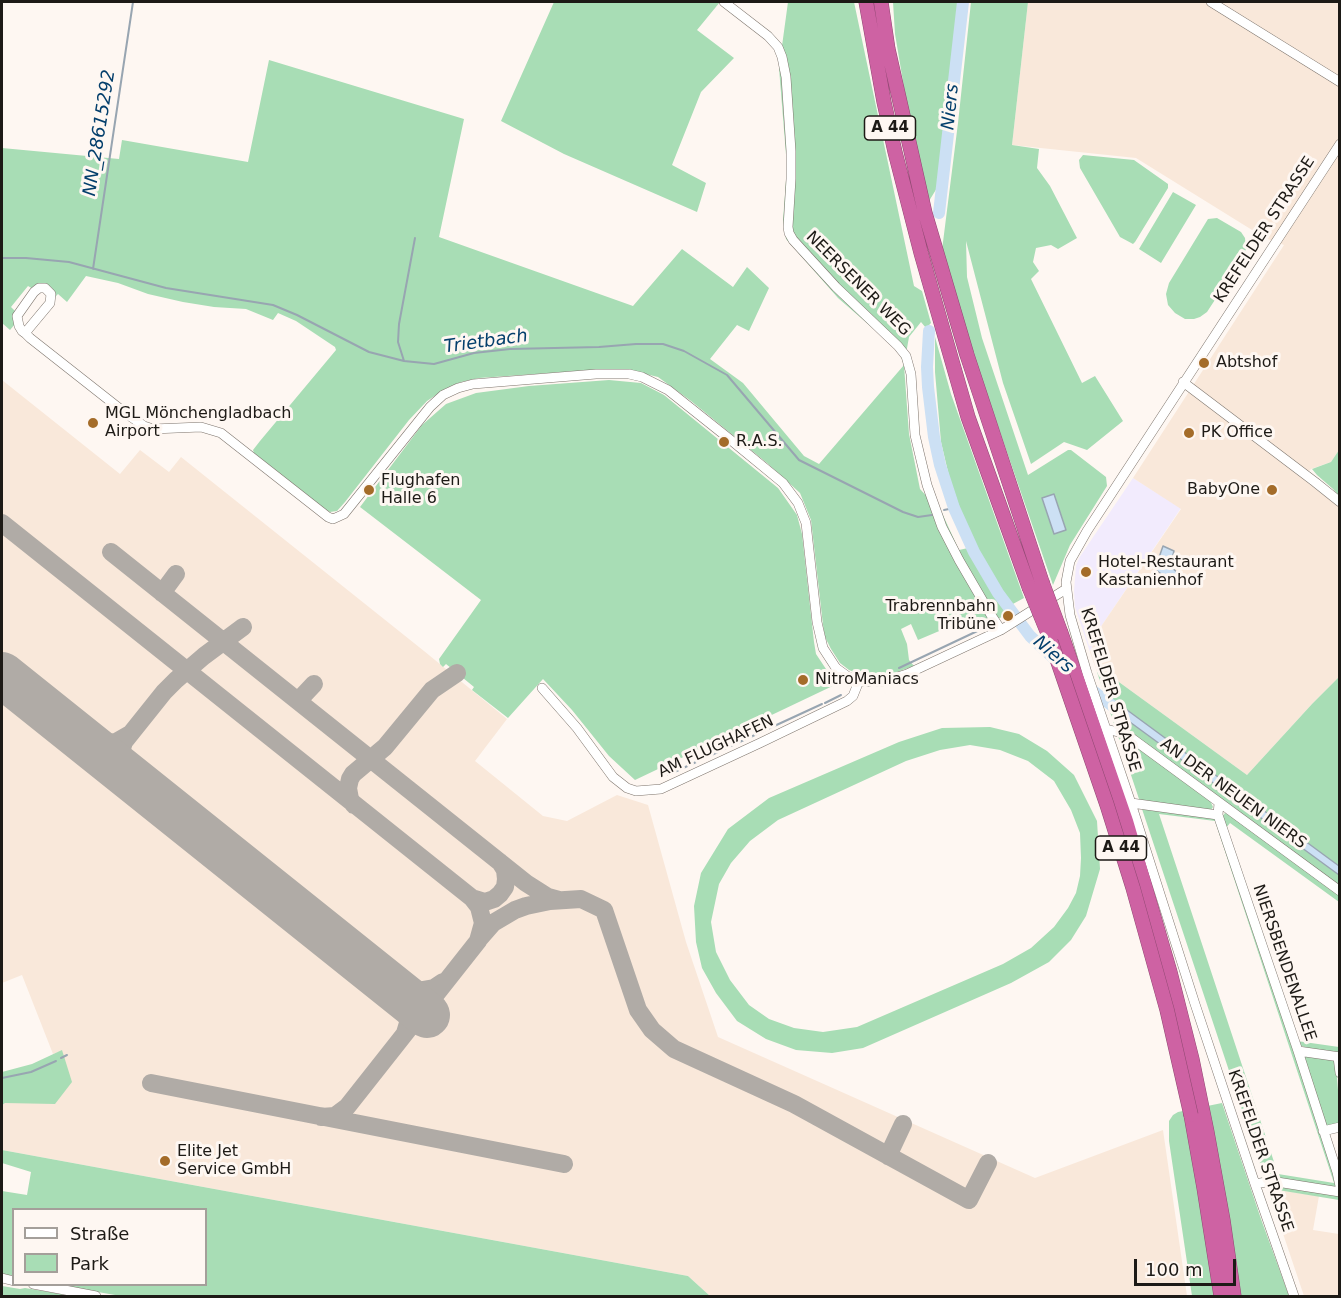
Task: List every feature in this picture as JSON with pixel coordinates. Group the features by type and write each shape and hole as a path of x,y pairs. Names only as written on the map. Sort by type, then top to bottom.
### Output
{"highway":[{"name":"A 44","path":"866,2 888,122 921,253 968,417 1103,752 1146,885 1175,990 1197,1113 1221,1296"},
{"name":"A 44","path":"880,2 888,49 925,213 1004,470 1036,585"},
{"path":"887,2 888,49"},
{"name":"A 44","path":"1197,1113 1221,1210 1234,1296"}],"street":[{"name":"NEERSENER WEG","path":"724,2 768,36 778,47 783,62 791,151 789,233 836,287 906,356 911,374 915,435 927,485 946,535 975,587 1005,628"},
{"path":"1211,2 1340,82"},
{"name":"KREFELDER STRASSE","path":"1294,1296 1195,1004 1087,673 1070,615 1066,589 1067,572 1077,547 1340,144"},
{"path":"25,333 50,303 51,294 45,288 39,288 34,292 17,316 18,325 25,333 144,426 153,429 201,427 221,433 322,514 333,519 345,514 430,407 444,395 458,388 473,384 596,374 629,374 642,377 668,390 732,441 783,483 798,503 806,523 817,622 823,648 836,668 859,681 885,681 907,674 1005,628 1066,589"},
{"path":"1183,382 1340,502"},
{"name":"AM FLUGHAFEN","path":"542,688 577,728 613,777 627,788 636,791 661,789 760,744 847,701 853,696 859,681"},
{"name":"AN DER NEUEN NIERS","path":"1106,729 1126,734 1340,891"},
{"path":"1131,803 1218,815"},
{"name":"NIERSBENDENALLEE","path":"1219,803 1218,815 1298,1051 1340,1186"},
{"path":"1298,1051 1339,1057 1340,1073"},
{"path":"1323,1131 1340,1127"},
{"path":"1255,1184 1273,1182 1340,1192"},
{"path":"44,1286 96,1296"}],"shaded area":[{"path":"1028,2 1339,2 1339,450 1331,462 1311,469 1302,478 1339,507 1339,677 1247,775 1101,669 1097,672 1090,652 1102,625 1181,509 1133,478 1284,245 1265,238 1136,158 1012,145"},
{"path":"2,380 120,474 140,450 169,472 181,457 424,651 507,719 475,761 543,816 567,821 617,795 648,805 686,942 718,1037 1035,1178 1163,1130 1187,1296 710,1296 688,1276 2,1150 2,1105 62,1051 53,1054 22,975 2,983"},
{"path":"1133,478 1181,508 1102,625 1090,652 1075,607 1076,566 1079,558"},
{"path":"1278,1190 1319,1196 1313,1230 1339,1234 1339,1296 1304,1296 1272,1201 1272,1195"}],"green space":[{"path":"554,2 720,2 697,30 734,58 701,92 672,165 706,183 697,212 564,154 501,121"},
{"path":"788,2 854,2 914,286 922,291 931,323 926,328 921,322 909,337 904,365 899,351 838,298 786,239 783,220 787,167 779,68"},
{"path":"893,2 960,2 946,133 937,188 929,201 908,111 895,34"},
{"path":"971,2 1028,2 1012,145 1039,149 1037,168 1050,186 1077,238 1058,249 1051,245 1036,248 1033,262 1039,271 1031,279 1082,383 1095,376 1123,421 1087,450 1064,442 1031,464 1003,383 966,241 967,277 982,338 1028,475 1071,450 1106,477 1107,486 1070,545 1053,585 981,377 942,250"},
{"path":"269,60 464,119 439,237 633,306 682,249 733,287 747,267 769,288 749,331 737,325 710,359 743,383 804,456 819,464 904,365 909,434 920,489 932,502 934,511 942,513 959,550 968,548 1011,612 998,619 970,618 918,640 911,624 901,629 907,644 909,660 914,666 891,674 868,676 849,670 840,663 825,637 811,520 800,493 767,463 658,377 633,371 607,369 479,378 461,382 427,401 409,420 345,502 337,511 330,512 253,450 336,350 335,347 296,321 278,313 273,320 246,309 183,302 86,276 67,302 58,294 55,297 54,291 47,285 33,289 28,286 11,307 15,311 15,324 10,330 2,323 2,148 119,159 122,140 248,162"},
{"path":"1083,155 1134,160 1168,184 1168,188 1133,244 1120,237 1080,168 1079,160"},
{"path":"1173,192 1196,205 1161,263 1139,249"},
{"path":"1217,218 1241,232 1245,238 1246,249 1207,312 1194,319 1185,319 1168,305 1166,294 1169,283 1208,219"},
{"path":"935,337 951,394 1024,598 1011,605 998,588 978,550 949,476 941,442 935,372"},
{"path":"609,380 641,383 664,395 778,488 797,515 802,534 816,654 826,669 841,682 635,780 609,756 572,710 543,679 508,718 472,690 474,687 446,664 443,667 439,659 481,600 360,507 422,425 446,404 476,393 529,386"},
{"path":"1339,450 1339,496 1312,469 1331,462"},
{"path":"1101,669 1247,775 1339,677 1339,866 1104,693 1097,672"},
{"path":"1108,706 1339,875 1339,888 1115,727"},
{"path":"990,727 1019,734 1047,751 1074,775 1097,821 1100,869 1086,916 1071,940 1049,962 1011,983 863,1048 832,1053 796,1050 766,1039 737,1021 716,993 702,968 696,942 694,906 701,873 728,829 769,798 899,742 942,728","holes":["970,745 1000,750 1028,761 1054,781 1071,810 1080,833 1080,876 1076,893 1054,927 1031,948 1003,964 857,1027 823,1032 794,1028 769,1019 749,1005 730,980 716,952 711,922 719,884 731,863 750,841 778,820 906,761 940,750"]},
{"path":"1118,736 1209,798 1213,807 1211,810 1140,802"},
{"path":"1142,809 1214,817 1217,821 1337,1182 1334,1187 1264,1176","holes":["1159,814 1215,821 1334,1183 1278,1174"]},
{"path":"1225,813 1232,815 1339,894 1339,902 1230,823 1226,828 1297,1041 1339,1047 1339,1054 1305,1050 1305,1047 1298,1045 1222,817"},
{"path":"62,1050 72,1082 55,1104 5,1103 2,1105 2,1072 32,1064"},
{"path":"1308,1055 1335,1060 1339,1124 1327,1128 1302,1058"},
{"path":"1222,1103 1289,1296 1192,1296 1169,1141 1169,1121 1178,1112"},
{"path":"2,1150 688,1276 710,1296 121,1296 63,1286 207,1286 207,1208 12,1208 12,1276 2,1274 2,1191 27,1195 31,1172 2,1163"},
{"path":"1281,1186 1339,1196 1339,1200 1278,1190 1272,1195 1272,1201 1269,1192"},
{"path":"2,1286 25,1288 73,1296 2,1296"}],"water":[{"path":"1054,494 1066,530 1054,534 1042,498"},
{"path":"1163,546 1174,551 1170,566 1179,574 1171,582 1155,569"},
{"path":"1104,693 1339,866 1339,875 1108,706"}],"waterway":[{"name":"NN_28615292","path":"93,269 133,2"},
{"name":"Niers","path":"939,213 963,2"},
{"path":"404,361 398,342 399,324 415,238"},
{"name":"Trietbach","path":"2,258 69,262 166,288 273,305 369,352 404,361 434,364 474,353 510,349 663,344 684,351 727,375 799,460 903,512 918,517 932,515"},
{"name":"Trietbach","path":"929,331 927,367 934,437 940,465 954,508 974,552 998,593 1030,636 1058,662"},
{"name":"Trietbach","path":"944,510 954,508"},
{"path":"899,668 988,626"},
{"name":"Niers","path":"1088,687 1119,711"},
{"path":"825,703 841,695"},
{"path":"668,775 822,704"},
{"path":"61,1058 67,1055"},
{"path":"2,1078 31,1072 56,1061"}],"taxiway":[{"path":"2,523 472,898 479,907 483,923 478,941 347,1107 335,1116 321,1117"},
{"path":"111,552 526,883 548,897 559,900"},
{"path":"162,593 176,574"},
{"path":"129,777 121,762 124,742 176,680 243,627"},
{"path":"354,805 348,788 353,774 385,747 432,690 457,673"},
{"path":"298,701 314,684"},
{"path":"74,733 92,742 104,744 116,742 130,734"},
{"path":"472,898 485,902 500,894 505,887 506,879 505,870 500,862"},
{"path":"479,939 493,923 515,910 550,901 581,899 604,910 638,1010 652,1030 674,1049 794,1104 969,1200 988,1163"},
{"path":"391,986 417,991 434,988 443,982"},
{"path":"391,986 407,1013 408,1023 405,1033"},
{"path":"151,1083 564,1164"},
{"path":"888,1156 903,1124"}],"runway":[{"path":"2,675 427,1015"}],"place":[{"name":"Abtshof","path":"1204,363"},
{"name":"MGL Mönchengladbach Airport","path":"93,423"},
{"name":"PK Office","path":"1189,433"},
{"name":"R.A.S.","path":"724,442"},
{"name":"Flughafen Halle 6","path":"369,490"},
{"name":"BabyOne","path":"1272,490"},
{"name":"Hotel-Restaurant Kastanienhof","path":"1086,572"},
{"name":"Trabrennbahn Tribüne","path":"1008,616"},
{"name":"NitroManiacs","path":"803,680"},
{"name":"Elite Jet Service GmbH","path":"165,1161"}]}
